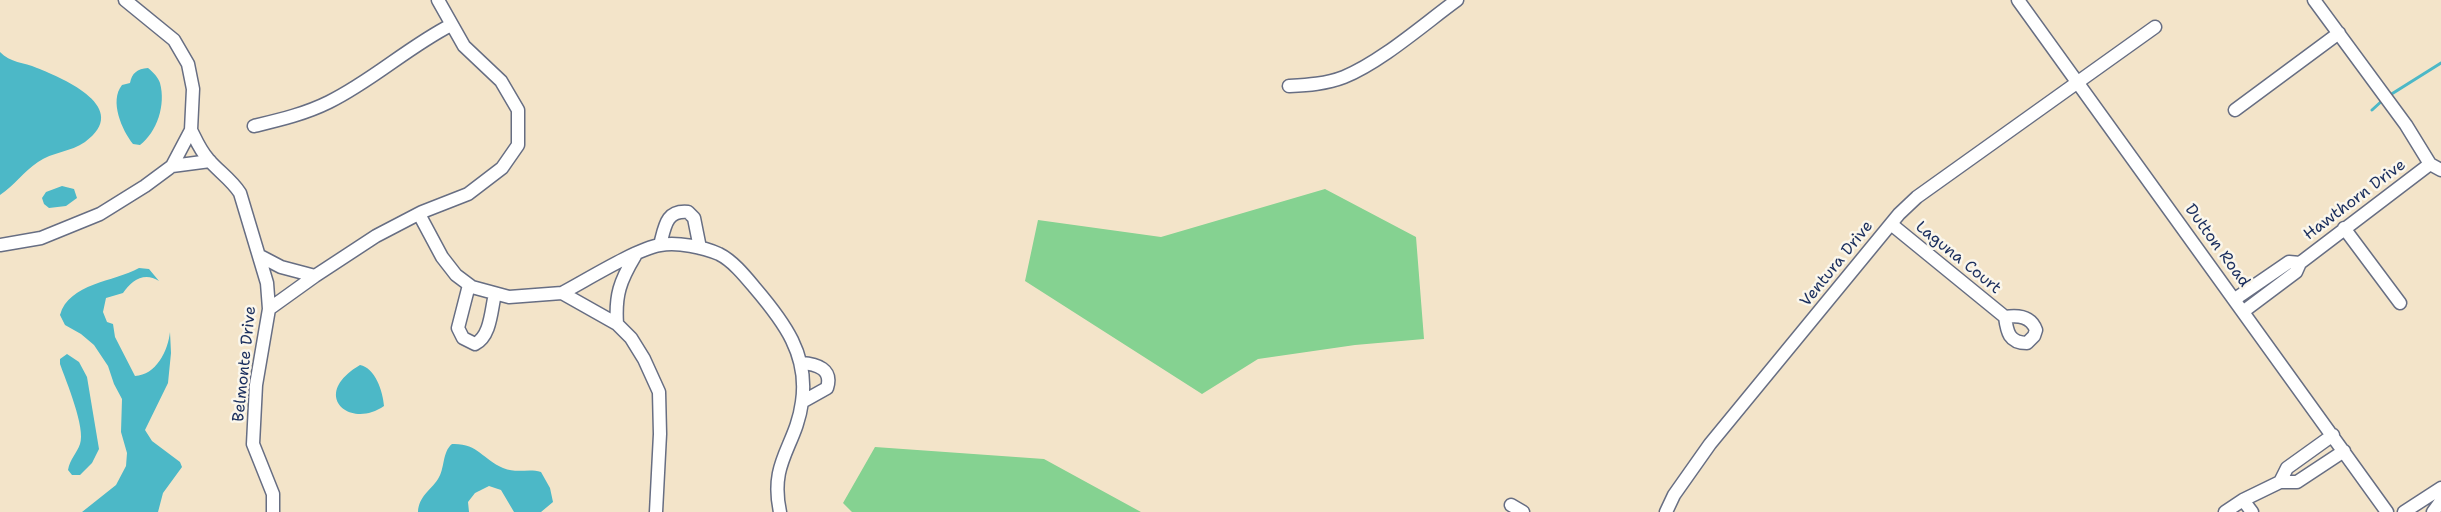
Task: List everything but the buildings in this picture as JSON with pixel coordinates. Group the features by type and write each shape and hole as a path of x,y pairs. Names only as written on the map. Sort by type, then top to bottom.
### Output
{"street":[{"path":"0,245 41,238 100,213 145,186 172,166 191,130 194,89 188,64 174,40 125,0"},
{"path":"269,309 376,236 419,214 468,194 502,168 518,145 518,110 501,81 464,46 438,0"},
{"path":"1289,86 1315,85 1342,78 1362,69 1457,0"},
{"name":"Dutton Road","path":"2018,0 2235,298 2387,512"},
{"path":"2314,0 2435,167"},
{"path":"254,126 296,115 330,102 427,38 451,25"},
{"name":"Ventura Drive","path":"1666,512 1674,495 1710,444 1891,224 1917,197 2155,27"},
{"path":"2235,110 2339,33"},
{"name":"Belmonte Drive","path":"191,130 210,161 234,183 240,193 267,283 269,309 256,385 253,444 273,494 273,512"},
{"path":"172,166 210,161"},
{"name":"Hawthorn Drive","path":"2244,311 2296,272 2300,262 2344,228 2435,167"},
{"path":"660,245 671,215 688,212 694,218 700,248"},
{"path":"419,214 442,257 456,275 469,285 508,297 562,293 635,255 660,245 700,248 721,255 743,273 780,317 794,341 801,363 802,402 797,426 785,449 778,474 777,496 780,512"},
{"name":"Laguna Court","path":"1891,224 2005,317"},
{"path":"2344,228 2400,303"},
{"path":"617,324 615,304 620,281 635,255"},
{"path":"260,256 281,267 315,276"},
{"name":"Hawthorn Drive","path":"2235,298 2289,262 2300,262"},
{"path":"469,285 458,328 468,342 475,344 486,333 495,294"},
{"path":"562,293 617,324 631,338 644,358 659,393 660,434 656,512"},
{"path":"801,363 820,366 827,372 830,380 827,388 802,402"},
{"path":"2280,482 2287,468 2333,435"},
{"path":"2224,512 2280,482 2297,482 2344,451"},
{"path":"2404,512 2441,488"},
{"path":"2243,500 2252,512"},
{"path":"2433,512 2441,501"},
{"path":"1511,505 1523,512"}],"green space":[{"path":"1325,189 1416,237 1424,339 1355,345 1258,359 1202,394 1025,281 1038,220 1161,237"},
{"path":"875,447 1044,459 1141,512 852,512 843,503"}],"water":[{"path":"0,52 8,58 49,73 77,87 98,107 101,118 98,130 85,142 38,162 0,195"},
{"path":"148,68 160,83 161,109 146,140 140,145 133,144 121,123 117,107 118,92 122,85 130,83 134,74 141,69"},
{"path":"62,186 74,189 77,198 66,206 49,208 44,204 42,198 46,192"},
{"path":"139,268 149,269 159,281 148,277 138,279 123,293 106,298 103,312 107,322 113,324 115,337 135,376 149,371 160,361 167,347 170,332 171,353 168,383 145,430 152,441 180,462 182,467 163,493 158,512 82,512 116,485 126,466 127,453 121,432 122,399 108,366 94,345 65,325 60,315 65,304 82,290"},
{"path":"67,354 79,362 87,377 99,449 92,463 80,475 72,475 68,470 81,437 74,404 60,364 60,359"},
{"path":"360,365 374,375 384,406 359,414 340,406 336,397 337,387 345,376"},
{"path":"452,444 468,446 508,470 541,472 550,488 553,502 541,512 514,512 501,490 489,486 475,493 468,502 469,512 418,512 423,498 440,475 447,451"}],"waterway":[{"path":"2390,95 2441,63"},
{"path":"2372,110 2384,99"}]}
